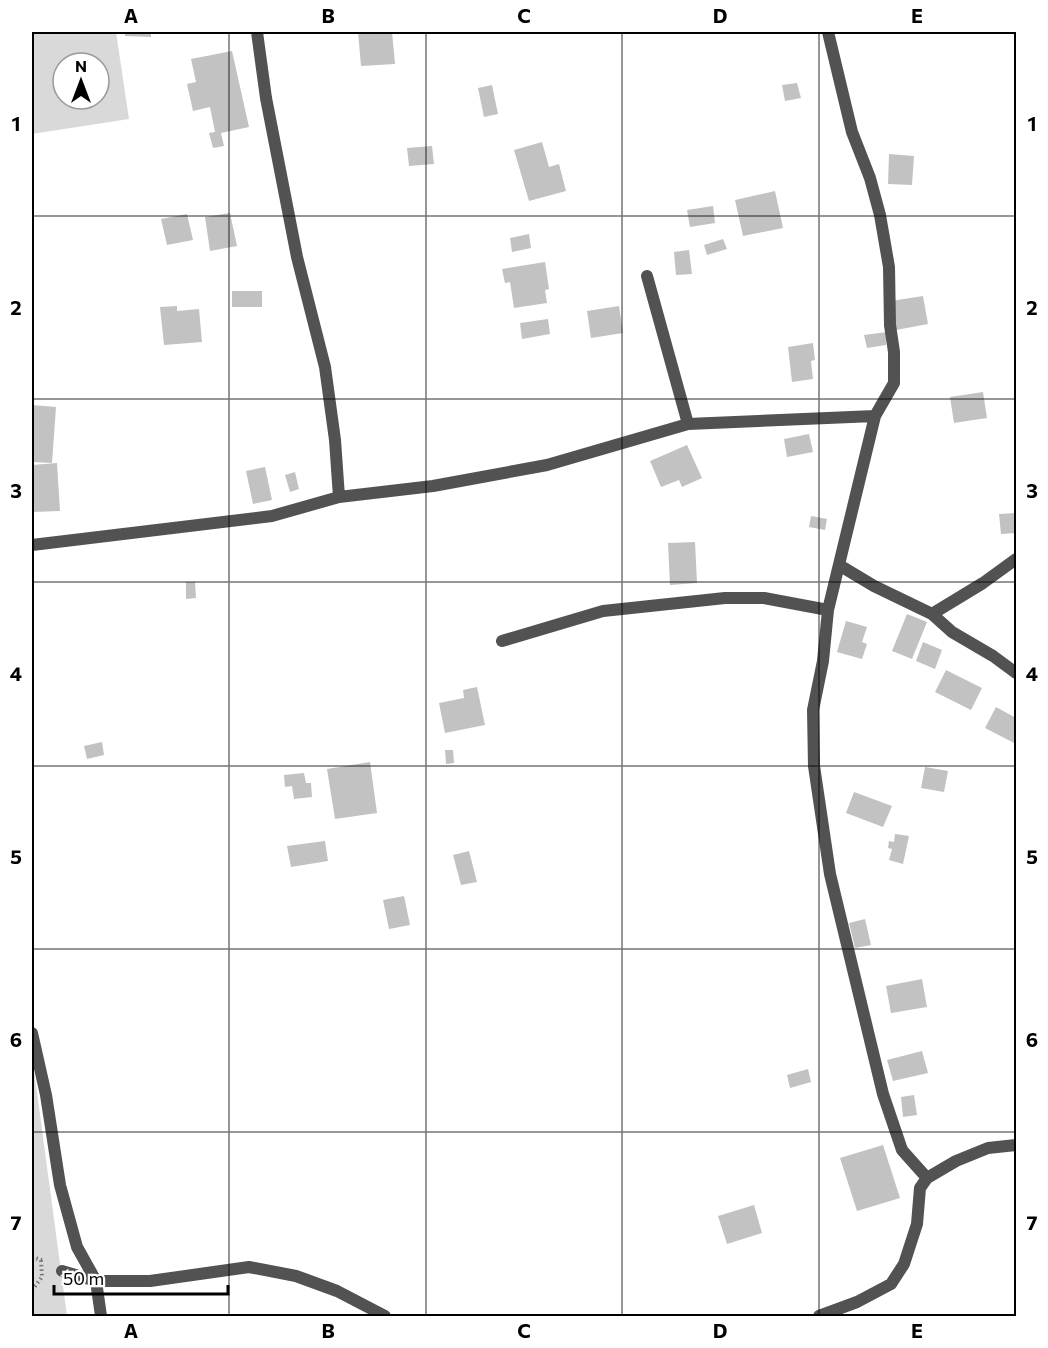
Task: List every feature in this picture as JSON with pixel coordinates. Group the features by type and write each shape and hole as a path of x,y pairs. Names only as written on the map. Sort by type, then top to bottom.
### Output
{"street":[{"path":"256,32 297,257 325,367 335,440 339,497"},
{"path":"828,32 852,132 870,178 880,215 889,267 894,383 875,416 828,610 823,661 813,710 814,754 830,874 884,1094 902,1150 927,1178"},
{"path":"647,276 688,424"},
{"path":"32,545 272,516 339,497 433,486 547,465 688,424 875,416"},
{"path":"932,614 1017,559"},
{"path":"838,565 874,586 932,614 952,632 1017,673"},
{"path":"502,640 603,611 725,598 764,598 828,610"},
{"path":"32,1033 46,1095 60,1185 77,1247 96,1281 101,1317"},
{"path":"819,1317 857,1302 891,1284 904,1264 917,1224 920,1188 927,1178 956,1161 988,1148 1017,1145"},
{"path":"62,1270 96,1281 150,1281 249,1268 296,1276 337,1291 385,1317"}],"path":[{"path":"32,1290 42,1277 42,1260"}],"shaded area":[{"path":"32,32 116,32 129,119 32,134"},
{"path":"32,1055 67,1316 32,1316"}],"building":[{"path":"125,32 151,32 151,37 125,36"},
{"path":"358,32 392,32 395,64 361,66"},
{"path":"232,51 249,127 221,133 224,146 213,148 209,133 215,132 210,107 193,111 187,84 196,82 191,59"},
{"path":"797,83 801,98 785,101 782,85"},
{"path":"492,85 498,114 484,117 478,88"},
{"path":"542,142 549,167 559,164 566,191 529,201 514,150"},
{"path":"432,146 434,164 409,166 407,148"},
{"path":"889,154 914,156 912,185 888,184"},
{"path":"775,191 783,228 743,236 735,200"},
{"path":"713,206 715,223 690,227 687,210"},
{"path":"230,213 237,246 210,251 205,217"},
{"path":"187,214 193,240 167,245 161,219"},
{"path":"529,234 531,248 512,252 510,238"},
{"path":"723,239 727,249 707,255 704,245"},
{"path":"689,250 692,274 676,275 674,252"},
{"path":"545,262 549,289 545,290 547,303 514,308 510,282 505,283 502,269"},
{"path":"232,291 262,291 262,307 232,307"},
{"path":"923,296 928,324 896,330 891,301"},
{"path":"177,306 177,311 199,309 202,342 164,345 160,307"},
{"path":"619,306 623,333 591,338 587,311"},
{"path":"548,319 550,334 522,339 520,323"},
{"path":"887,332 886,345 867,348 864,335"},
{"path":"813,343 815,360 811,361 813,379 792,382 788,347"},
{"path":"983,392 987,418 954,423 950,397"},
{"path":"32,405 56,407 52,463 32,462"},
{"path":"809,434 813,452 787,457 784,439"},
{"path":"687,445 702,478 682,487 679,480 661,487 650,461"},
{"path":"57,463 60,511 32,512 32,465"},
{"path":"265,467 272,500 253,504 246,471"},
{"path":"295,472 299,489 290,492 285,475"},
{"path":"1016,513 1016,533 1001,534 999,514"},
{"path":"811,516 827,519 825,530 809,527"},
{"path":"695,542 697,583 670,585 668,543"},
{"path":"186,582 195,582 196,598 186,599"},
{"path":"907,614 927,622 912,659 892,651"},
{"path":"846,621 867,627 862,642 867,644 862,659 837,652"},
{"path":"923,642 942,650 935,669 916,661"},
{"path":"946,670 982,688 971,710 935,692"},
{"path":"477,687 485,725 445,733 439,703 464,698 463,690"},
{"path":"996,707 1016,718 1016,744 985,728"},
{"path":"102,742 104,755 87,759 84,746"},
{"path":"445,750 453,750 454,763 446,764"},
{"path":"370,762 377,813 335,819 327,769"},
{"path":"925,767 948,771 944,792 921,788"},
{"path":"304,773 306,783 311,783 312,797 294,799 292,786 285,787 284,775"},
{"path":"854,792 892,806 883,827 846,813"},
{"path":"895,834 909,836 903,864 889,860 892,849 888,848 889,841 894,842"},
{"path":"325,841 328,861 291,867 287,846"},
{"path":"469,851 477,882 461,885 453,855"},
{"path":"404,896 410,925 389,929 383,900"},
{"path":"865,919 871,945 855,948 849,923"},
{"path":"922,979 927,1007 891,1013 886,986"},
{"path":"922,1051 928,1073 893,1081 887,1060"},
{"path":"808,1069 811,1082 790,1088 787,1075"},
{"path":"914,1095 917,1115 903,1117 901,1097"},
{"path":"883,1145 900,1198 857,1211 840,1158"},
{"path":"754,1205 762,1233 727,1244 718,1216"}]}
